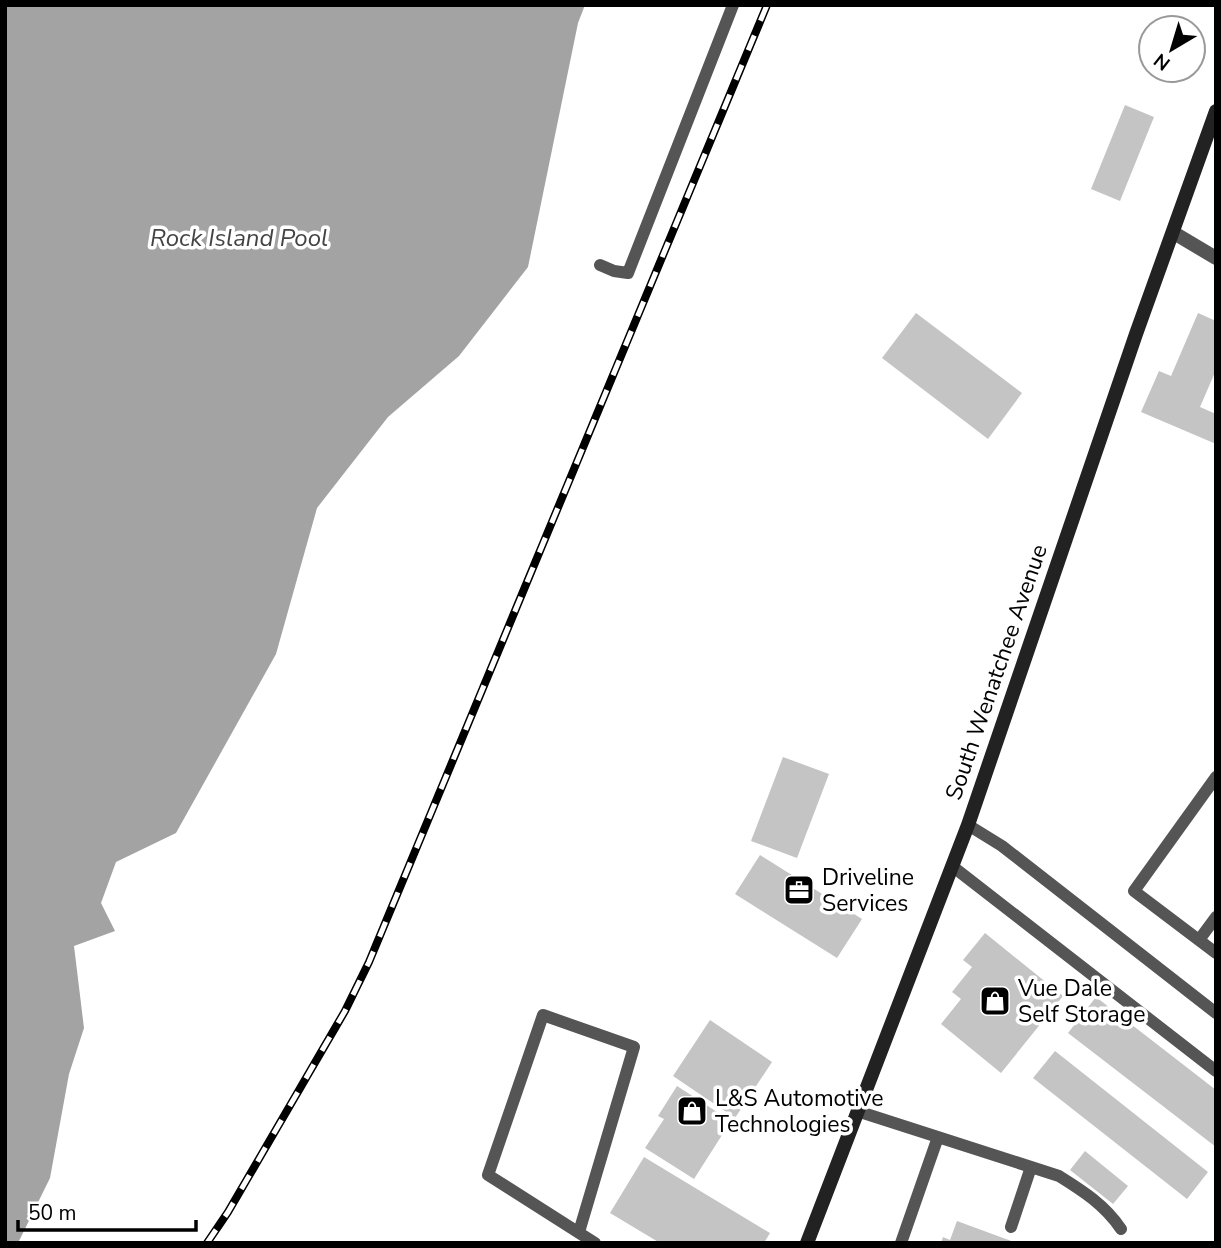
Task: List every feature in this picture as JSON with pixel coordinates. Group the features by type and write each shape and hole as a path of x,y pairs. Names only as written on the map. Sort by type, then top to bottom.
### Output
{"main road":[{"name":"South Wenatchee Avenue","path":"811,1242 857,1111 968,825 1131,346 1216,111"}],"street":[{"path":"1174,233 1216,258"}],"lane":[{"path":"600,265 628,273 733,5"},
{"path":"1216,777 1134,891 1216,953"},
{"path":"968,825 1002,846 1216,1013"},
{"path":"952,866 1216,1071"},
{"path":"1199,940 1216,917"},
{"path":"579,1232 634,1047 543,1015 488,1175 596,1243"},
{"path":"857,1111 1059,1176 1085,1192 1112,1216 1121,1229"},
{"path":"901,1243 938,1137"},
{"path":"1011,1227 1031,1167"}],"water":[{"name":"Rock Island Pool","path":"5,5 585,5 578,23 528,267 459,356 388,417 317,508 276,654 176,833 116,862 101,903 115,931 74,946 84,1028 69,1074 50,1178 18,1243 5,1243"}],"building":[{"path":"1125,105 1154,117 1120,201 1091,189"},
{"path":"916,313 1022,393 988,439 882,358"},
{"path":"1198,313 1216,321 1216,370 1200,407 1216,414 1216,444 1141,412 1159,371 1171,376"},
{"path":"783,757 829,774 797,858 751,841"},
{"path":"760,855 862,919 837,958 735,894"},
{"path":"985,933 1063,996 1001,1073 941,1024 961,999 952,992 972,967 963,960"},
{"path":"1096,997 1216,1090 1216,1147 1068,1033"},
{"path":"710,1020 772,1062 735,1118 673,1076"},
{"path":"1055,1051 1208,1172 1187,1199 1033,1078"},
{"path":"677,1086 731,1121 694,1179 645,1148 664,1119 658,1116"},
{"path":"1085,1151 1128,1186 1113,1204 1070,1170"},
{"path":"644,1157 770,1233 764,1243 660,1243 610,1213"},
{"path":"957,1221 1014,1243 941,1243 943,1237 950,1240"}],"railway":[{"path":"207,1243 228,1212 345,1011 369,962 767,5"}],"place":[{"name":"Driveline Services","path":"799,890"},
{"name":"Vue Dale Self Storage","path":"995,1001"},
{"name":"L&S Automotive Technologies","path":"692,1111"}]}
